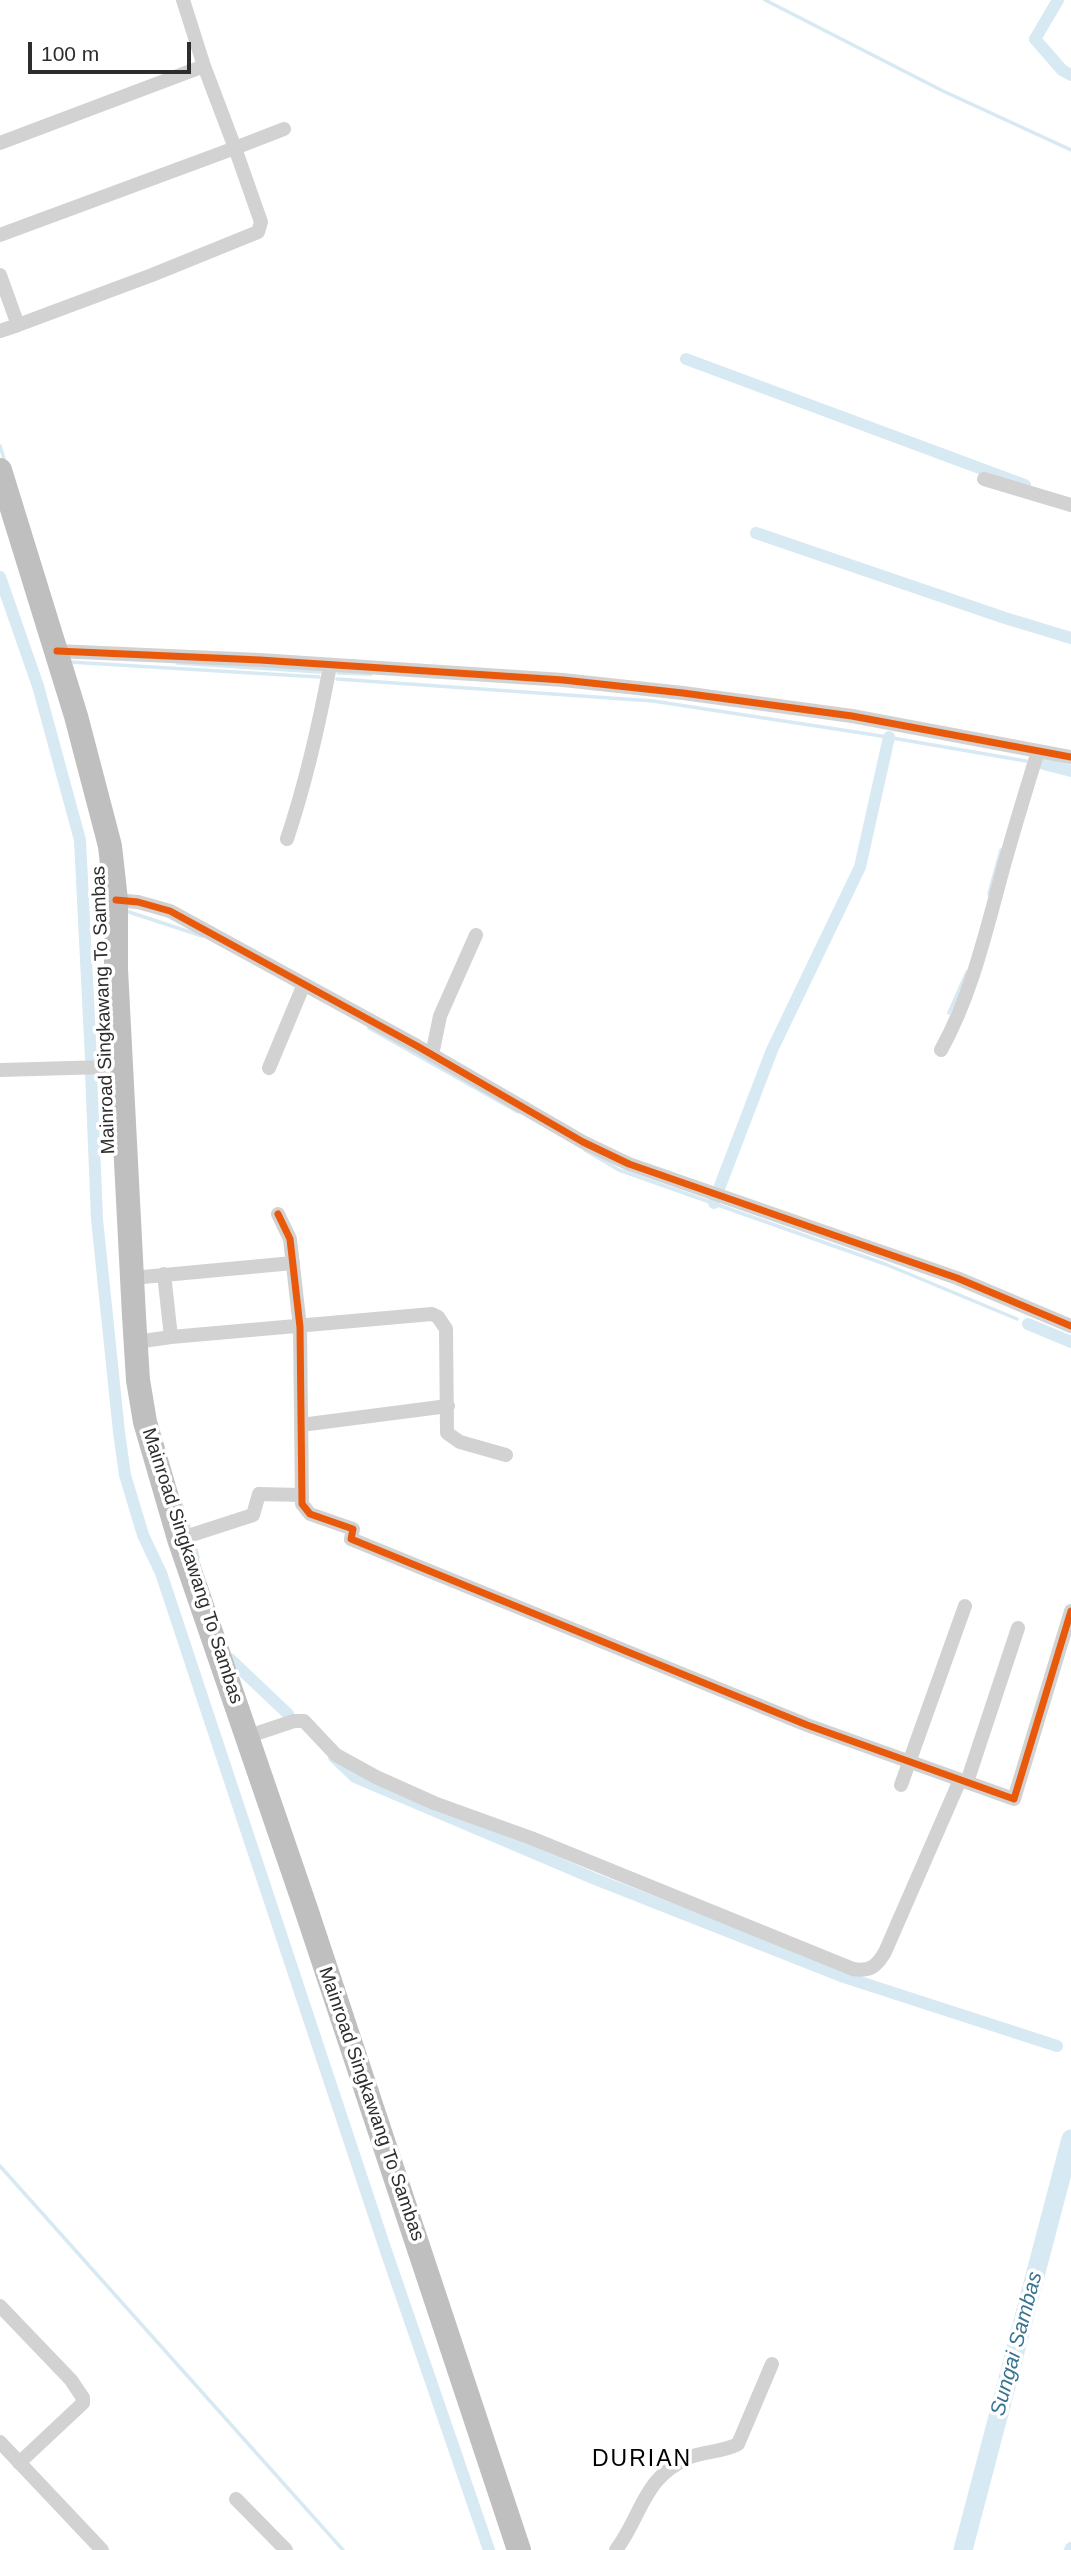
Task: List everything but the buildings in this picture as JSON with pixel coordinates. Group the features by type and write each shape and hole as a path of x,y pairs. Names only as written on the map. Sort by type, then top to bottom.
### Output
{"highway":[{"name":"Mainroad Singkawang To Sambas","path":"0,470 57,651 98,857 102,902 106,1067 117,1128 132,1278 138,1380 145,1422 223,1686 409,2263 519,2550"},
{"name":"Mainroad Singkawang To Sambas","path":"0,515 106,828 116,900 120,1343 129,1415 147,1483 223,1686 246,1737 444,2350 504,2550"}],"street":[{"path":"0,331 152,275 258,232 261,222 183,0"},
{"path":"0,143 204,66"},
{"path":"0,235 284,129"},
{"path":"0,275 19,325"},
{"path":"984,479 1071,505"},
{"path":"57,651 260,660 563,680 727,698 852,716 1071,757"},
{"path":"287,839 319,724 330,666"},
{"path":"941,1050 956,1023 980,956 1038,751"},
{"path":"116,900 138,902 170,911 432,1055 583,1142 629,1164 957,1278 1071,1326"},
{"path":"432,1055 440,1016 476,935"},
{"path":"269,1068 304,984"},
{"path":"0,1070 106,1067"},
{"path":"278,1214 290,1239 300,1327 302,1504 310,1514 353,1529 351,1539 807,1725 1014,1799 1071,1611"},
{"path":"132,1278 293,1263"},
{"path":"164,1274 171,1337"},
{"path":"136,1342 432,1314 438,1317 446,1329 449,1436 460,1442 506,1455"},
{"path":"301,1424 447,1406"},
{"path":"180,1539 253,1515 259,1494 302,1495"},
{"path":"901,1785 965,1606"},
{"path":"246,1737 294,1721 304,1721 336,1755 376,1777 434,1803 531,1838 853,1969 864,1971 874,1967 885,1952 964,1781 1018,1628"},
{"path":"0,2306 71,2380 83,2398 83,2403 19,2463"},
{"path":"616,2550 652,2484 690,2458 738,2444 772,2364"},
{"path":"0,2442 103,2550"},
{"path":"236,2499 286,2550"}],"waterway":[{"path":"765,0 943,91 1071,150"},
{"path":"1058,0 1035,39 1062,70 1071,75"},
{"path":"686,359 1025,485"},
{"path":"0,446 5,462"},
{"path":"756,533 1071,638"},
{"path":"0,577 38,686 80,840 91,1059"},
{"path":"69,662 319,677"},
{"path":"177,663 320,672"},
{"path":"338,673 371,674"},
{"path":"337,679 653,701 1026,761"},
{"path":"720,1186 772,1050 860,867 889,737"},
{"path":"1044,764 1071,771"},
{"path":"989,894 1001,850"},
{"path":"126,911 202,936"},
{"path":"949,1013 967,972"},
{"path":"369,1028 518,1112"},
{"path":"91,1072 97,1219 125,1475 143,1535 161,1573 386,2251 489,2550"},
{"path":"585,1150 619,1170 885,1264 1017,1319"},
{"path":"1028,1324 1071,1342"},
{"path":"181,1504 190,1530"},
{"path":"192,1537 198,1557"},
{"path":"230,1659 288,1714"},
{"path":"334,1757 355,1777 595,1879 841,1976 1057,2046"},
{"name":"Sungai Sambas","path":"963,2550 1071,2139"},
{"path":"0,2166 343,2550"}],"cycle path":[{"path":"57,651 260,660 563,680 852,716 1071,757"},
{"path":"116,900 138,902 170,911 417,1046 583,1142 629,1164 957,1278 1071,1326"},
{"path":"278,1214 290,1239 300,1327 302,1504 310,1514 353,1529 351,1539 807,1725 1014,1799 1071,1611"}],"district":[{"name":"DURIAN","path":"642,2460"}]}
